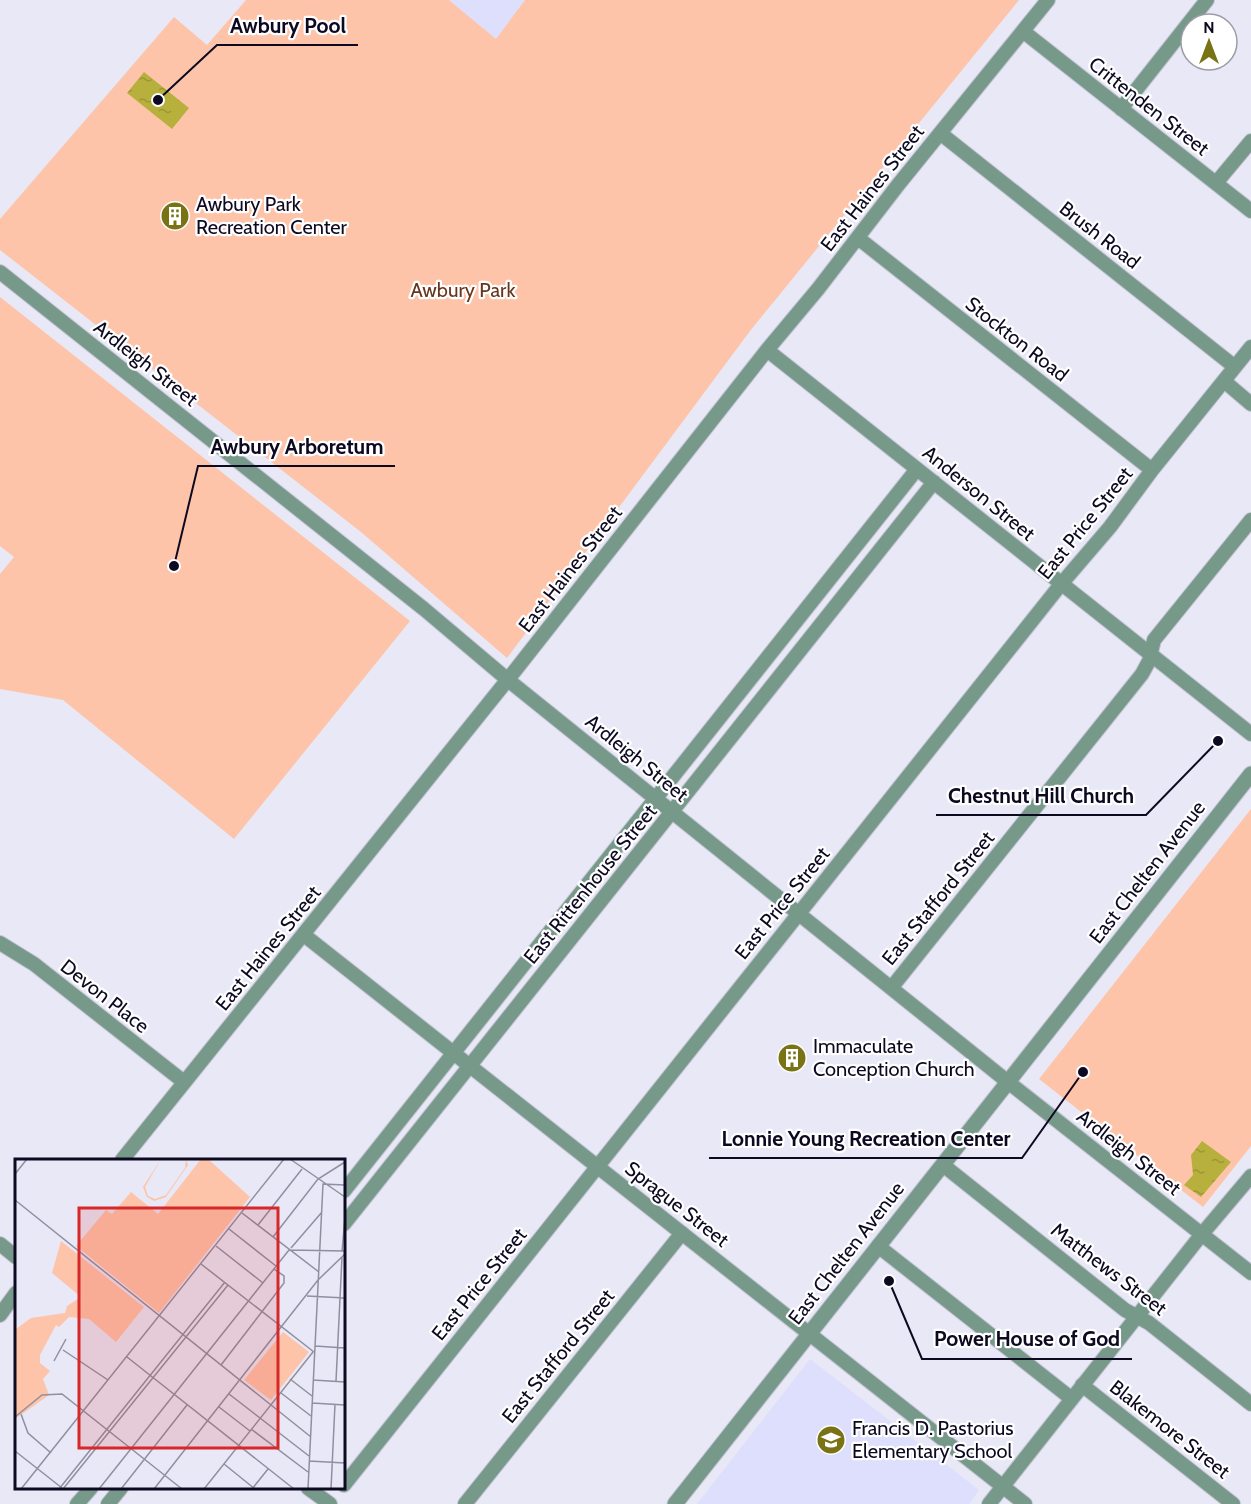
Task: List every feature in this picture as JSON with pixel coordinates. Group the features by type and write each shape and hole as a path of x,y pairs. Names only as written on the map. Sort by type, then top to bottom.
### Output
{"street":[{"name":"East Haines Street","path":"124,1159 508,680 767,350 1048,0"},
{"path":"1121,109 1207,0"},
{"name":"Crittenden Street","path":"1024,32 1251,211"},
{"name":"Brush Road","path":"940,133 1235,367"},
{"path":"1216,183 1251,141"},
{"name":"Stockton Road","path":"858,238 1152,470"},
{"name":"Ardleigh Street","path":"0,272 800,912 1008,1082 1251,1273"},
{"name":"East Price Street","path":"345,1483 1062,583 1110,527 1152,470 1251,347"},
{"name":"Anderson Street","path":"767,350 1251,734"},
{"path":"1224,381 1251,404"},
{"name":"East Rittenhouse Street","path":"345,1190 917,469"},
{"name":"East Rittenhouse Street","path":"345,1223 934,482"},
{"name":"East Stafford Street","path":"892,987 1146,668 1154,640 1251,520"},
{"name":"East Chelten Avenue","path":"675,1504 1251,774"},
{"name":"Sprague Street","path":"304,935 1025,1504"},
{"name":"Devon Place","path":"0,943 34,964 184,1082"},
{"name":"Matthews Street","path":"943,1165 1125,1310 1154,1327 1251,1404"},
{"path":"989,1504 1202,1234 1251,1176"},
{"name":"East Stafford Street","path":"465,1504 682,1233"},
{"path":"0,1244 15,1256"},
{"path":"878,1246 1072,1399"},
{"path":"0,1315 15,1294"},
{"name":"Blakemore Street","path":"1082,1385 1233,1504"},
{"path":"108,1504 120,1489"},
{"path":"310,1489 329,1504"},
{"name":"East Price Street","path":"329,1504 341,1489"}],"shaded area":[{"path":"449,0 525,0 496,39"},
{"name":"Francis D. Pastorius Elementary School","path":"810,1359 979,1490 969,1504 697,1504"}],"green space":[{"name":"Awbury Park","path":"246,0 449,0 496,39 525,0 1019,0 750,331 507,658 361,532 0,250 0,219 174,17 207,45"},
{"path":"0,297 410,621 234,839 63,700 0,689 0,574 14,557 0,546"},
{"path":"1251,809 1251,1146 1203,1207 1039,1079"}],"water":[{"path":"144,72 189,108 172,129 127,93"},
{"path":"1202,1141 1231,1162 1201,1197 1184,1185 1193,1175 1191,1155"}],"place":[{"name":"Awbury Pool","path":"158,100"},
{"name":"Awbury Park Recreation Center","path":"175,216"},
{"name":"Awbury Arboretum","path":"174,566"},
{"name":"Chestnut Hill Church","path":"1218,741"},
{"name":"Immaculate Conception Church","path":"792,1058"},
{"name":"Lonnie Young Recreation Center","path":"1083,1072"},
{"name":"Power House of God","path":"889,1281"},
{"name":"Francis D. Pastorius Elementary School","path":"831,1440"}]}
